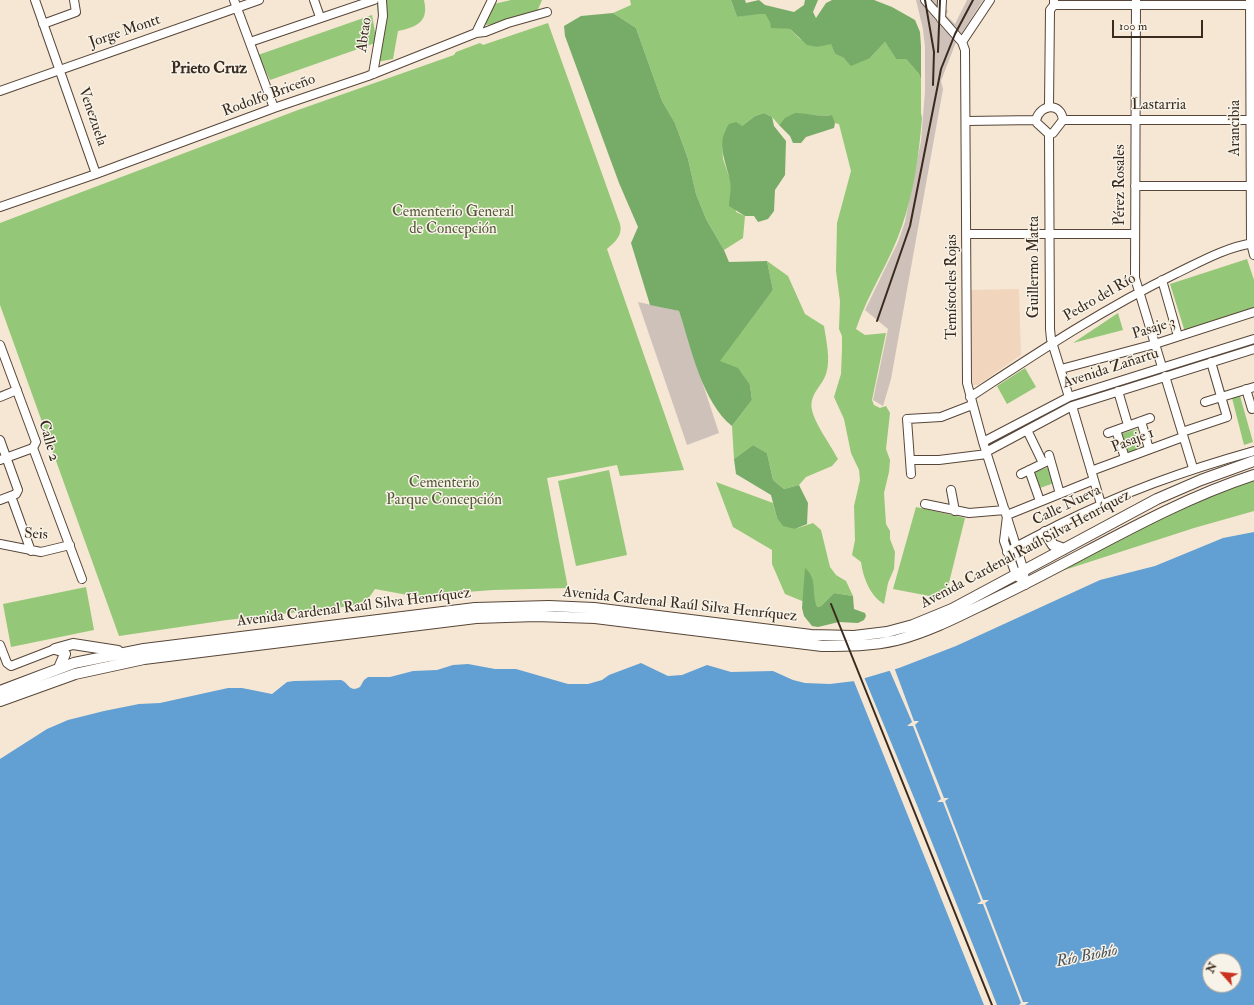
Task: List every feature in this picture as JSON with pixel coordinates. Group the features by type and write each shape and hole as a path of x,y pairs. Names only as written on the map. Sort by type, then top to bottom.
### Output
{"main road":[{"name":"Avenida Cardenal Raúl Silva Henríquez","path":"0,690 59,668 126,652 434,612 530,606 614,610 811,635 865,635 900,629 939,615 1157,499 1201,480 1254,461"},
{"name":"Avenida Cardenal Raúl Silva Henríquez","path":"0,701 75,674 144,659 476,618 544,616 595,618 811,645 840,646 874,644 897,640 925,631 1025,585 1180,504 1221,486 1254,475"},
{"path":"1045,532 1053,545 1064,549"},
{"path":"55,649 73,644 126,652"},
{"path":"55,649 62,650 65,654 64,661 59,668"}],"street":[{"name":"Venezuela","path":"35,0 96,174"},
{"path":"43,24 76,12 74,0"},
{"name":"Jorge Montt","path":"0,91 236,4 259,0"},
{"path":"314,0 320,17"},
{"path":"250,42 320,17 374,0"},
{"name":"Abtao","path":"373,74 383,16 382,0"},
{"path":"476,33 492,0"},
{"path":"925,0 962,42 990,0"},
{"path":"941,19 942,0"},
{"path":"1049,106 1050,10 1054,3 1136,2 1251,4"},
{"name":"Pérez Rosales","path":"1136,2 1135,278 1162,367"},
{"path":"236,4 274,108"},
{"name":"Arancibia","path":"1251,4 1252,243 1254,255"},
{"name":"Rodolfo Briceño","path":"0,207 96,174 274,108 373,74 476,33 485,32 508,23 547,12"},
{"name":"Temístocles Rojas","path":"962,42 966,53 967,378 971,401 1016,546 1020,573"},
{"path":"1049,106 1054,107 1064,120 1053,133 1049,134 1037,124 1036,120 1045,108 1049,106"},
{"path":"967,121 1036,120"},
{"name":"Lastarria","path":"1064,120 1252,120"},
{"name":"Guillermo Matta","path":"1049,134 1050,329 1052,343 1069,397"},
{"path":"1135,186 1252,186"},
{"path":"966,234 1135,234"},
{"name":"Pedro del Río","path":"910,460 907,419 941,417 971,401 1052,343 1138,292 1213,256 1252,243"},
{"path":"1162,280 1178,336"},
{"name":"Pasaje 3","path":"1061,369 1154,344 1254,312"},
{"name":"Avenida Zañartu","path":"983,442 1069,397 1254,339"},
{"name":"Calle 2","path":"0,345 36,442 33,448 82,579"},
{"name":"Avenida Zañartu","path":"987,453 1072,406 1254,349"},
{"path":"1211,362 1221,397"},
{"path":"1165,376 1193,468"},
{"path":"1205,402 1250,388 1252,409 1254,408"},
{"path":"0,397 17,390"},
{"path":"1118,391 1128,425"},
{"name":"Pasaje 1","path":"1091,471 1227,417 1221,397"},
{"path":"1072,406 1101,504"},
{"path":"1108,433 1150,418"},
{"path":"1141,421 1149,449"},
{"path":"1027,430 1048,459 1060,494"},
{"path":"1116,430 1125,458"},
{"path":"0,440 3,458 18,490 17,493 0,500"},
{"path":"3,458 33,448"},
{"name":"Calle Nueva","path":"1007,552 1016,546 1101,504 1193,468 1254,450"},
{"path":"911,474 910,460 938,460 987,453"},
{"path":"1040,501 1025,472 1048,459"},
{"path":"925,504 955,511 975,513 1006,512 1060,494 1094,480"},
{"path":"951,490 955,511"},
{"path":"11,496 31,551"},
{"name":"Temístocles Rojas","path":"1006,512 1004,536 1007,552 1020,573 1025,585"},
{"name":"Seis","path":"0,544 31,551 45,552 70,545"},
{"path":"0,645 7,663 10,666 55,649"}],"shaded area":[{"path":"916,0 943,0 942,6 948,11 946,15 955,24 967,0 983,0 956,42 941,81 943,89 891,379 883,406 873,400 888,329 865,310 898,242 905,222 921,141 925,92 925,47 923,29"},
{"path":"1019,289 1021,355 978,385 971,385 970,290"},
{"path":"638,302 679,311 719,433 687,445"}],"green space":[{"path":"376,0 424,0 425,14 420,22 411,28 398,31 393,59 371,63 375,43 270,80 258,55 372,15 376,38 378,14"},
{"path":"511,0 542,0 536,14 508,23 485,25 494,4"},
{"path":"630,0 731,0 737,17 759,13 765,14 770,21 776,25 782,28 790,29 800,39 818,47 831,43 835,54 844,58 870,58 885,42 896,59 906,59 919,74 921,80 922,118 918,159 910,200 897,239 856,329 865,335 886,333 872,400 874,405 880,408 886,406 890,413 886,449 890,460 884,493 886,524 890,531 890,539 895,552 894,569 888,583 884,604 879,601 871,591 865,580 861,562 852,555 855,540 854,506 860,480 859,470 851,453 844,419 834,397 841,374 842,349 842,336 839,329 840,301 836,271 837,223 851,171 839,124 835,123 831,115 824,116 804,114 791,116 779,125 772,117 764,113 755,116 742,126 725,130 722,145 723,159 731,182 736,212 745,216 743,238 724,250 706,219 696,194 688,159 675,123 662,101 636,28 613,13 631,5"},
{"path":"731,0 745,0 746,3 759,0 765,5 794,12 804,5 805,0 818,0 813,12 816,18 826,3 832,0 874,0 892,7 915,20 920,32 921,80 919,74 906,59 896,59 885,42 870,58 851,66 844,58 835,54 831,44 818,47 807,45 790,29 771,28 770,22 765,14 737,17"},
{"path":"613,13 636,28 662,101 675,123 688,159 696,194 706,219 724,250 729,262 767,261 773,290 720,361 738,368 750,385 752,400 732,426 722,416 705,389 693,357 679,311 650,305 631,243 638,227 619,183 565,36 564,26 581,16"},
{"name":"Cementerio General de Concepción","path":"548,23 620,224 621,228 619,235 607,249 684,470 620,476 617,465 547,478 568,588 493,590 413,596 375,589 368,599 352,606 227,620 119,636 0,305 0,223 298,110 454,55 456,52 480,43 483,45"},
{"path":"764,113 772,117 774,126 786,141 785,175 775,190 774,211 768,219 758,222 754,216 745,216 729,206 731,184 722,145 725,131 729,124 736,122 742,126 755,116"},
{"path":"795,113 822,116 832,115 835,123 834,128 806,137 801,143 793,143 790,136 779,125 785,118"},
{"path":"1247,259 1254,280 1254,309 1185,332 1170,284"},
{"path":"767,261 788,276 805,314 824,326 828,350 828,363 824,379 812,400 812,410 819,428 838,459 832,466 806,477 799,485 784,489 773,480 767,453 753,445 734,459 732,426 752,400 750,385 719,361 773,290"},
{"path":"1118,313 1123,330 1073,343"},
{"path":"1025,368 1036,387 1007,404 997,386"},
{"path":"1240,396 1253,442 1244,445 1232,398"},
{"path":"1137,429 1142,449 1126,453 1120,434"},
{"path":"753,445 767,453 773,480 784,489 799,485 808,503 807,524 795,529 783,526 777,518 771,495 736,474 734,459"},
{"path":"1049,467 1054,483 1040,488 1035,472"},
{"path":"609,470 627,555 576,566 558,481"},
{"path":"1254,480 1254,511 1194,528 1049,575 1175,510"},
{"path":"716,482 773,503 777,518 795,529 813,523 821,530 830,567 836,575 846,581 853,596 834,593 821,606 817,607 785,594 772,564 772,550 733,527"},
{"path":"916,507 965,518 945,599 893,589"},
{"path":"805,568 812,577 817,607 821,606 834,593 853,596 854,609 865,613 866,616 864,620 858,623 839,622 818,627 812,626 804,616 802,608"},
{"path":"86,587 94,630 11,647 3,604"}],"water":[{"name":"Río Biobío","path":"1254,532 1254,1005 0,1005 0,759 47,729 68,720 139,704 160,703 228,688 242,688 272,694 287,682 341,680 351,688 356,689 360,687 364,680 368,677 390,677 413,671 437,670 453,665 468,664 495,669 516,669 568,684 588,684 602,680 609,675 641,663 668,676 682,675 707,665 731,672 773,671 793,680 805,683 830,684 855,681 899,668 956,646 1100,580 1155,566 1223,538"}],"pier":[{"path":"894,667 914,721 919,721 915,725 944,798 949,798 945,801 983,900 989,900 985,903 1023,1002 1029,1002 1025,1005 1019,1005 1021,1003 983,904 977,904 981,901 943,802 937,802 941,799 913,726 907,726 912,722 889,669"},
{"path":"864,677 997,1005 984,1005 853,679"}],"railway":[{"path":"925,0 934,52 933,85"},
{"path":"938,52 940,0"},
{"path":"877,321 910,226 941,69 955,34 973,0"},
{"path":"831,604 992,1005"}],"district":[{"name":"Prieto Cruz","path":"209,70"}],"park label":[{"name":"Cementerio Parque Concepción","path":"444,492"}]}
